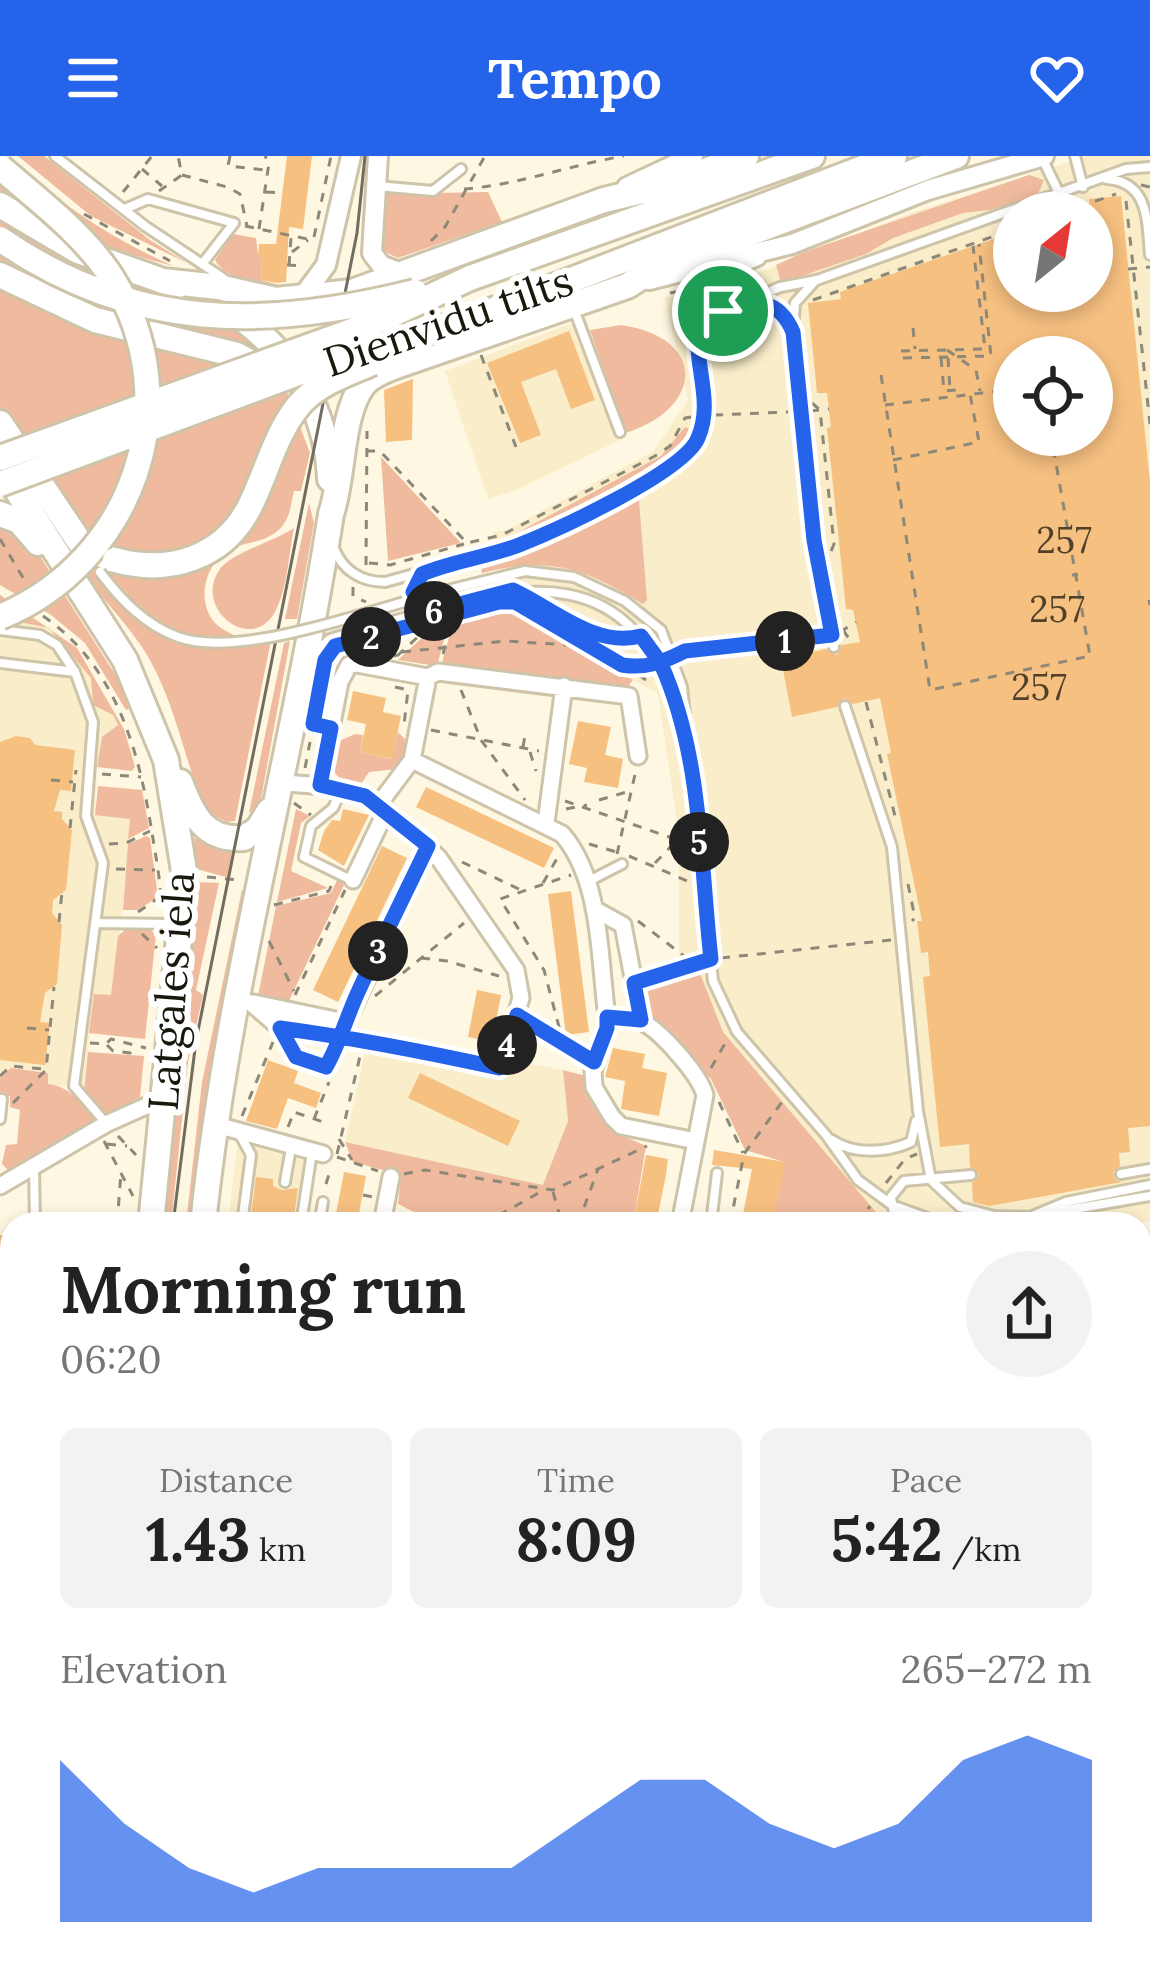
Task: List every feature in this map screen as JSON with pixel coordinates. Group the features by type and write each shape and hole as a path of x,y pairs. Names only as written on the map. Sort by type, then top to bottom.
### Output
{"highway":[{"path":"0,205 78,251 248,296 300,300 352,292 604,200 746,156"},
{"name":"Dienvidu tilts","path":"0,461 374,323 470,278 812,156"},
{"name":"Dienvidu tilts","path":"0,484 309,369 467,320 894,156"},
{"path":"330,522 341,484 348,423 364,383 396,366 467,347 627,286 654,269 956,156"},
{"path":"0,167 78,236 114,281 138,335 148,405 141,461 112,526 53,589 0,617"},
{"path":"0,238 34,260 102,291 208,316 318,314 470,278"},
{"path":"452,256 416,276 408,299 420,331 437,344 467,347"},
{"path":"168,272 251,325 280,353 313,397 329,454 330,522"},
{"path":"0,275 95,320 237,355 270,373 302,410 330,522"},
{"path":"0,423 79,541 108,566 186,562 218,545 248,510 284,427 305,399 319,387 467,320"},
{"path":"0,461 81,596"},
{"path":"0,514 29,529 50,562 81,596"},
{"name":"Latgales iela","path":"206,1212 284,789 303,718 300,673 330,522"},
{"name":"Latgales iela","path":"81,596 125,661 199,824 216,835 244,838 263,823 284,789"},
{"name":"Latgales iela","path":"152,1212 164,1098 170,924 184,860 166,760"}],"street":[{"path":"300,300 326,265 351,156"},
{"path":"378,156 372,253 381,265 401,273"},
{"path":"604,200 693,156"},
{"path":"627,286 792,244 928,190 1042,156"},
{"path":"320,785 340,682 349,665 629,696 638,756"},
{"path":"345,881 412,760 433,675"},
{"path":"546,818 564,686"},
{"path":"303,718 331,728"},
{"path":"412,760 546,818 568,840 593,909 607,1017 594,1062 594,1087 621,1126 695,1141"},
{"path":"284,789 320,785 365,796 428,846 519,981 517,1015 503,1059"},
{"path":"243,1001 280,1028 296,1057 326,1067 428,846"},
{"path":"593,909 623,925 641,1020 696,1072 702,1084 705,1095 682,1212"},
{"path":"243,1001 344,1024"},
{"path":"607,1017 641,1020"},
{"path":"280,1028 344,1024"},
{"path":"0,1185 107,1135 164,1098"},
{"path":"225,1127 288,1140 323,1154"},
{"path":"384,1212 391,1177"}],"lane":[{"path":"55,156 248,296"},
{"path":"1042,156 1059,192"},
{"path":"1075,156 1083,187"},
{"path":"1069,192 1126,169 1150,167"},
{"path":"376,186 433,191 460,169"},
{"path":"1106,179 1122,180 1135,189 1145,206 1150,255"},
{"path":"1145,206 1150,195"},
{"path":"124,210 148,199 234,224 203,263"},
{"path":"330,522 337,556 346,569 370,582 429,571 554,530 668,469 698,441 705,416 698,329 702,321 780,287 817,280 993,218"},
{"path":"723,311 711,297 712,281 792,244"},
{"path":"817,280 794,303 793,332 814,540 834,647"},
{"path":"746,303 767,302 780,309 793,332"},
{"path":"572,304 620,432"},
{"path":"108,566 140,616 176,636 211,643 291,631 525,571 574,577 625,601 653,622 661,630 682,687 711,959 720,1002 737,1032 858,1180 892,1205 911,1212"},
{"path":"429,571 417,579 413,592 420,605 440,610"},
{"path":"300,673 314,651 330,639 513,590 587,598 641,636 660,662 689,750"},
{"path":"513,590 604,638 641,636"},
{"path":"0,630 40,635 57,645 75,672 93,722 86,816 103,868 74,1086 107,1135"},
{"path":"0,663 75,672"},
{"path":"845,706 892,847 918,1111 932,1180 948,1199 974,1212"},
{"path":"340,791 333,808 311,826 304,857 345,881"},
{"path":"584,877 618,866"},
{"path":"97,923 170,924"},
{"path":"344,1024 364,1039 499,1068 503,1059"},
{"path":"0,1115 2,1100"},
{"path":"826,1136 845,1149 858,1151 903,1146 911,1142 918,1111"},
{"path":"225,1127 251,1155 244,1212"},
{"path":"285,1182 288,1140"},
{"path":"305,1212 323,1154"},
{"path":"34,1167 35,1212"},
{"path":"1121,1174 1150,1169"},
{"path":"712,1212 717,1173"},
{"path":"895,1212 896,1187 904,1181 971,1175"},
{"path":"1040,1212 1150,1185"},
{"path":"1063,1212 1146,1198"},
{"path":"322,1212 323,1202"}],"path":[{"path":"114,202 152,156"},
{"path":"178,156 182,175"},
{"path":"230,156 228,166 268,171"},
{"path":"259,229 268,171 265,156"},
{"path":"311,254 331,156"},
{"path":"422,250 445,226 485,156"},
{"path":"464,189 495,187 624,156"},
{"path":"141,169 164,188"},
{"path":"148,199 182,175"},
{"path":"182,175 240,194 247,226"},
{"path":"265,192 283,194"},
{"path":"1113,194 1126,194 1150,424"},
{"path":"307,200 321,202"},
{"path":"77,209 168,272"},
{"path":"234,224 311,240"},
{"path":"292,236 288,265 311,267 312,272"},
{"path":"858,282 993,236"},
{"path":"290,253 311,240"},
{"path":"976,245 991,356 902,354 947,350 985,349 976,245"},
{"path":"1131,269 1150,267"},
{"path":"913,328 915,351"},
{"path":"467,347 516,447"},
{"path":"947,350 976,370 982,395"},
{"path":"947,350 954,396"},
{"path":"941,358 944,391 957,391 954,396"},
{"path":"880,376 930,690 1090,656 1054,456"},
{"path":"883,406 993,393"},
{"path":"892,460 979,442 970,395"},
{"path":"820,410 834,544 829,556"},
{"path":"368,423 366,565 390,565 502,535 655,456 670,446 685,418 829,410"},
{"path":"366,451 380,451 467,543"},
{"path":"0,539 31,591"},
{"path":"41,609 47,619"},
{"path":"433,675 451,616"},
{"path":"382,634 396,657 436,620 419,625"},
{"path":"672,658 685,651 832,635 856,622"},
{"path":"843,631 852,643"},
{"path":"575,637 663,691"},
{"path":"402,652 505,641 591,646"},
{"path":"622,665 642,668 660,662"},
{"path":"458,683 481,740 546,818 584,805"},
{"path":"391,687 408,690 402,725 549,753"},
{"path":"284,789 303,718"},
{"path":"523,749 525,735"},
{"path":"530,750 543,793 678,840"},
{"path":"618,866 638,756"},
{"path":"70,828 76,770"},
{"path":"88,772 144,780 161,896 170,924 158,949"},
{"path":"51,780 75,782"},
{"path":"599,800 632,790"},
{"path":"654,865 689,828"},
{"path":"97,845 126,843 152,830"},
{"path":"542,885 568,840"},
{"path":"428,846 523,891"},
{"path":"103,868 158,870"},
{"path":"195,877 247,882"},
{"path":"562,1042 544,970 500,899 584,877"},
{"path":"270,905 329,891 345,881"},
{"path":"329,891 345,881"},
{"path":"59,922 62,892"},
{"path":"114,923 161,896"},
{"path":"52,905 61,905"},
{"path":"344,1024 419,958 456,933 474,910"},
{"path":"637,920 694,963"},
{"path":"264,935 296,994"},
{"path":"634,983 711,959 901,939"},
{"path":"419,958 519,981"},
{"path":"0,1115 46,1070 54,987"},
{"path":"517,1015 594,1062"},
{"path":"27,1028 51,1030"},
{"path":"106,1044 111,1039 133,1042 136,1047"},
{"path":"323,1154 340,1141 364,1039"},
{"path":"702,1084 728,1039"},
{"path":"80,1042 106,1044 113,1051 130,1053 136,1047 148,1048"},
{"path":"0,1065 46,1070"},
{"path":"0,1076 11,1066"},
{"path":"314,1119 332,1073 326,1067"},
{"path":"719,1101 744,1154"},
{"path":"732,1212 744,1154 782,1101"},
{"path":"288,1140 295,1112 326,1124"},
{"path":"107,1135 128,1146"},
{"path":"107,1135 138,1156 139,1141"},
{"path":"107,1135 134,1198 136,1177"},
{"path":"340,1141 353,1162"},
{"path":"507,1212 646,1146"},
{"path":"323,1154 391,1177 425,1170 550,1189"},
{"path":"323,1154 323,1202"},
{"path":"582,1212 598,1167"},
{"path":"118,1212 121,1172"},
{"path":"550,1189 558,1212"},
{"path":"363,1195 374,1197"},
{"path":"866,1212 870,1205"}],"shaded area":[{"path":"0,156 85,218 173,266 75,239 0,194"},
{"path":"18,156 44,156 150,240 187,263 91,216"},
{"path":"1087,156 1150,156 1150,1212 851,1212 679,982 679,835 658,694 506,604 493,532 507,530 654,451 688,400 665,298 748,277 911,213"},
{"path":"1029,175 1044,180 1039,192 993,192 993,210 963,213 781,283 776,265"},
{"path":"488,192 502,222 398,258 383,251 386,194"},
{"path":"0,217 89,269 188,301 234,322 281,370 226,360 288,394 310,453 301,491 294,491 284,524 270,536 229,550 206,580 207,609 221,628 243,639 273,630 235,821 206,812 153,666 64,548 45,511 102,543 68,509 0,407"},
{"path":"233,234 256,238 262,256 261,280 286,287 246,281 220,267 215,260"},
{"path":"586,318 624,438 488,499 445,371"},
{"path":"621,325 650,332 670,344 682,359 685,375 670,408 625,433 590,330"},
{"path":"685,427 690,429 678,447 637,479 585,507 513,535 661,456"},
{"path":"381,457 461,543 388,561"},
{"path":"633,497 639,500 647,600 643,604 604,582 567,569 528,565 482,573 481,569 513,560"},
{"path":"309,503 314,523 297,619 285,619"},
{"path":"0,520 31,542 118,679 129,709 85,643 51,615 0,585"},
{"path":"294,528 275,612 265,624 252,629 228,621 213,598 220,569"},
{"path":"0,595 47,628 0,618"},
{"path":"502,605 633,680 626,689 441,666 454,620"},
{"path":"0,618 49,627 91,678 93,705 113,715 118,724 97,767 95,814 130,819 123,910 111,996 94,995 84,1087 47,1085 48,1072 11,1068 0,1077"},
{"path":"449,621 437,666 398,660 438,623"},
{"path":"50,630 77,648 124,729 135,767 132,771 97,767 102,737 118,725 113,715 93,705 91,678"},
{"path":"290,641 260,804 249,813 284,643"},
{"path":"398,732 407,741 405,760 397,769 369,772 359,787 334,771 331,758 337,742 363,735 360,752 391,759"},
{"path":"98,786 142,790 149,828 128,839 130,819 95,815"},
{"path":"296,809 310,816 301,823 291,871 328,888 277,902"},
{"path":"146,836 158,897 138,910 123,910 128,844"},
{"path":"194,838 232,850 229,878 197,869"},
{"path":"338,878 344,885 287,1005 258,996 276,906 331,893"},
{"path":"196,882 219,883 196,990 203,995 188,1062 172,1212 163,1212"},
{"path":"245,890 209,1082 195,1212 187,1212 202,1082"},
{"path":"127,928 156,934 145,1039 89,1033 94,994 111,995 118,936"},
{"path":"698,968 723,1032 876,1212 774,1212 784,1162 745,1150 711,1079 645,1014 642,985"},
{"path":"369,1035 563,1070 568,1121 544,1185 345,1142"},
{"path":"88,1052 144,1056 140,1097 106,1116 84,1092"},
{"path":"11,1068 48,1073 48,1084 70,1092 97,1123 9,1171 2,1164 6,1145 17,1144 20,1110 10,1107 10,1096 0,1096 0,1077"},
{"path":"563,1070 586,1076 587,1089 611,1130 646,1146 635,1212 414,1212 398,1204 401,1175 353,1162 345,1142 543,1185 568,1121"},
{"path":"238,1139 315,1165 306,1212 229,1212"}],"building":[{"path":"287,156 312,156 303,229 289,227 286,282 277,283 261,280 262,256 258,256 259,244 276,244"},
{"path":"1121,196 1150,483 1150,1126 1128,1128 1130,1152 1119,1153 1120,1166 1113,1172 1122,1182 989,1206 973,1202 972,1183 979,1175 970,1167 969,1144 940,1147 923,977 930,976 928,952 921,953 917,921 922,921 880,698 853,704 844,698 837,707 792,717 781,659 826,649 837,655 842,645 860,642 853,610 846,609 827,393 817,393 808,303 841,299 840,292 993,239 993,312 1113,312 1113,197"},
{"path":"569,331 595,400 571,409 556,369 521,382 541,435 520,443 487,363"},
{"path":"413,379 412,440 386,442 384,390"},
{"path":"353,691 386,698 383,712 401,716 392,759 360,752 366,724 347,720"},
{"path":"578,721 611,727 605,755 623,759 618,788 584,782 587,768 569,764"},
{"path":"16,736 30,738 35,745 75,750 71,791 60,790 54,811 62,812 72,830 66,890 53,900 52,913 62,925 57,984 45,993 40,1022 50,1023 45,1065 0,1060 0,742"},
{"path":"426,787 554,848 544,868 416,807"},
{"path":"343,809 369,815 344,866 318,850 324,831 332,820 340,821"},
{"path":"382,846 407,858 338,1002 313,990"},
{"path":"571,891 589,1032 566,1035 548,894"},
{"path":"477,990 501,995 492,1042 468,1037"},
{"path":"613,1048 645,1054 642,1068 667,1073 659,1116 621,1109 625,1081 605,1077"},
{"path":"268,1060 298,1071 294,1083 321,1093 316,1108 288,1098 277,1129 246,1121"},
{"path":"420,1073 520,1121 508,1146 408,1098"},
{"path":"714,1150 785,1162 775,1212 743,1212 752,1169 712,1165"},
{"path":"646,1155 668,1159 658,1212 635,1212"},
{"path":"344,1172 366,1176 359,1212 336,1212"},
{"path":"256,1177 273,1179 273,1186 282,1190 298,1188 295,1212 252,1212"}],"tram line":[{"path":"175,1212 196,1041 357,233 365,156"}],"route":[{"path":"723,311 702,321 698,329 705,416 698,441 682,460 554,530 422,574 413,592 420,605 433,611 513,590 604,638 641,636 660,662 672,688 689,750 711,959 634,983 641,1020 607,1017 594,1062 517,1015 499,1068 368,1040 339,1036 280,1028 296,1057 326,1067 334,1052 339,1036 358,992 428,846 380,804 320,785 331,728 313,724 325,660 335,646 499,602 528,608 622,665 642,668 651,666 660,662 672,658 685,651 832,635 814,540 793,332 780,309 767,302 723,311"}]}
